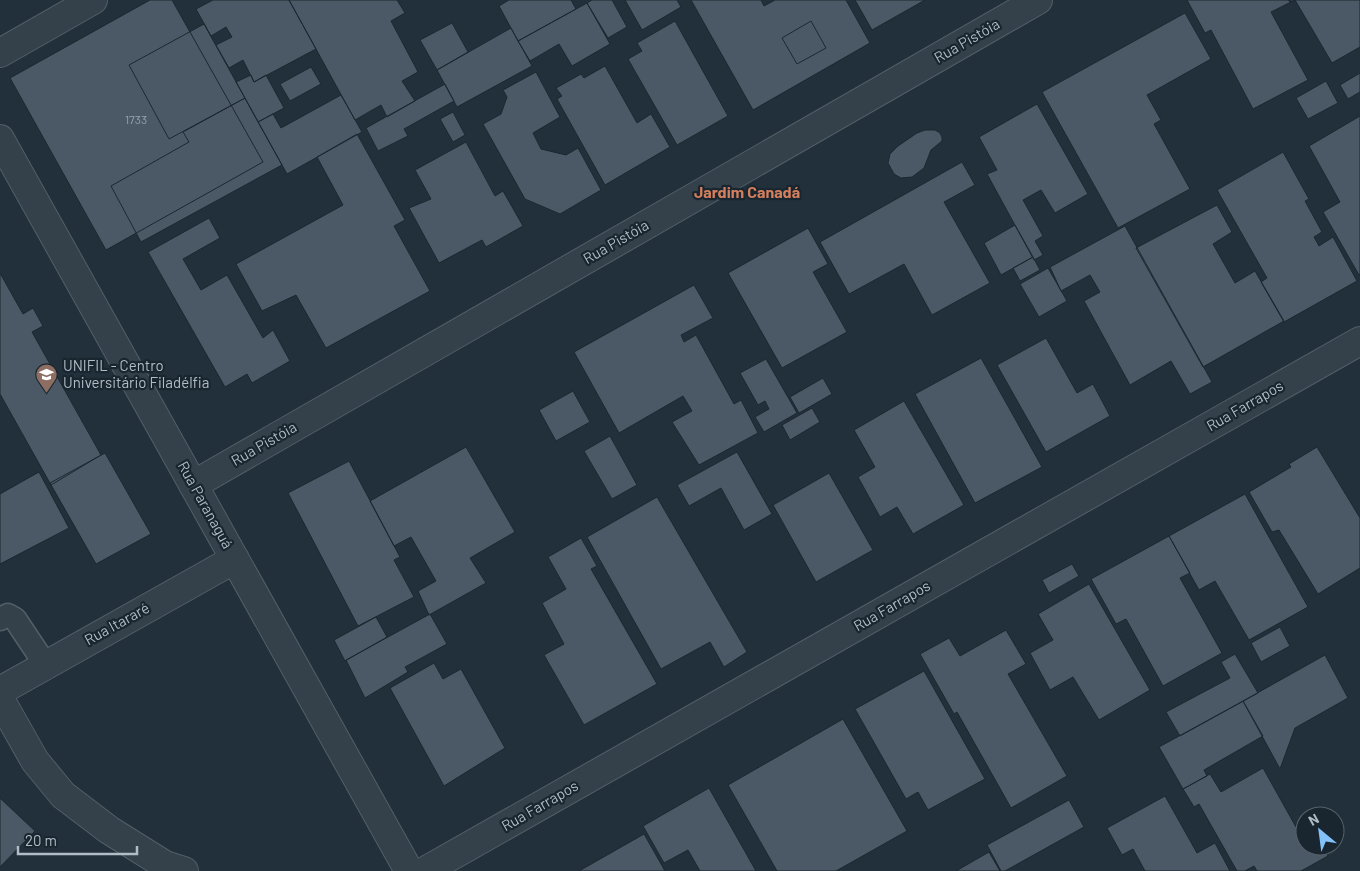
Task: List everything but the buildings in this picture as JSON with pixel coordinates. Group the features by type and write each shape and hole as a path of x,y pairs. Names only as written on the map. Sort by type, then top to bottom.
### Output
{"street":[{"path":"0,53 93,0"},
{"name":"Rua Pistóia","path":"193,485 1038,0"},
{"name":"Rua Paranaguá","path":"0,139 409,871"},
{"name":"Rua Farrapos","path":"425,871 1360,341"},
{"name":"Rua Itararé","path":"0,691 45,664 235,559"},
{"path":"0,699 35,761 63,795 109,830 165,865 184,871"}],"lane":[{"path":"0,619 8,615 15,619 45,664"}],"place":[{"name":"UNIFIL - Centro Universitário Filadélfia","path":"47,394"}],"district":[{"name":"Jardim Canadá","path":"747,192"}]}
